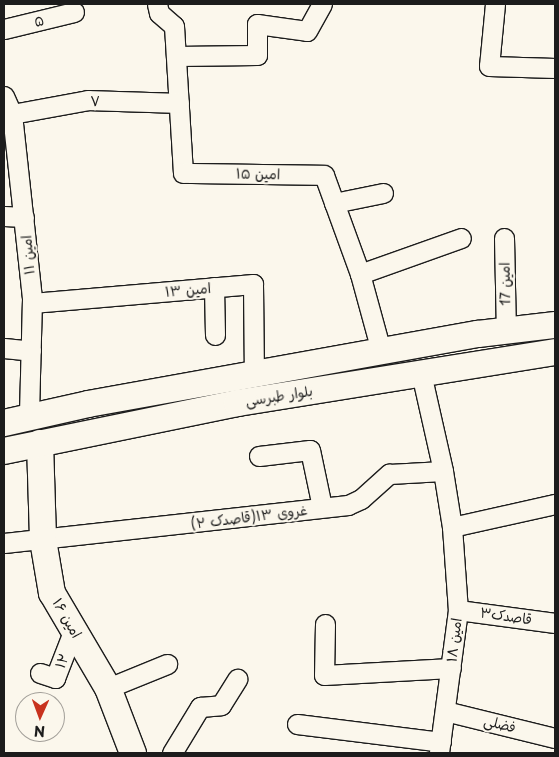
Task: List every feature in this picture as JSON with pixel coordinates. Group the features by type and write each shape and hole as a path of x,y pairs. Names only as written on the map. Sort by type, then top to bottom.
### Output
{"main road":[{"name":"بلوار طبرسی","path":"4,423 381,352 506,330 555,325"},
{"name":"بلوار طبرسی","path":"4,451 237,403 555,352"},
{"name":"امین ۱۶","path":"40,443 43,540 52,593 108,688 133,753"}],"street":[{"name":"امین ۱۵","path":"157,4 159,13 174,26 183,173 324,175 360,274 381,352"},
{"path":"176,56 258,55 258,24 307,31 322,4"},
{"path":"495,4 489,66 555,68"},
{"name":"۵","path":"4,29 74,12"},
{"name":"امین ۱۱","path":"4,96 12,114 32,303 29,417"},
{"name":"۷","path":"12,114 88,100 179,103"},
{"path":"334,203 383,193"},
{"path":"4,216 24,217"},
{"path":"360,274 461,238"},
{"name":"امین 17","path":"504,238 506,330"},
{"name":"امین ۱۳","path":"32,303 253,284 254,375"},
{"path":"214,288 215,335"},
{"path":"4,348 31,351"},
{"name":"امین ۱۸","path":"421,373 443,471 452,527 458,610 440,748"},
{"path":"259,456 310,450 322,507"},
{"name":"غروی ۱۳(قاصدک ۲)","path":"4,543 355,504 388,474 443,471"},
{"path":"452,527 555,504"},
{"name":"قاصدک۳","path":"458,610 555,623"},
{"path":"325,624 324,675 451,668"},
{"name":"۱۲","path":"40,673 55,678 74,629"},
{"path":"108,688 168,664"},
{"path":"172,753 200,707 221,705 237,679"},
{"name":"فضلی","path":"445,711 555,738"},
{"path":"296,724 440,748"}]}
